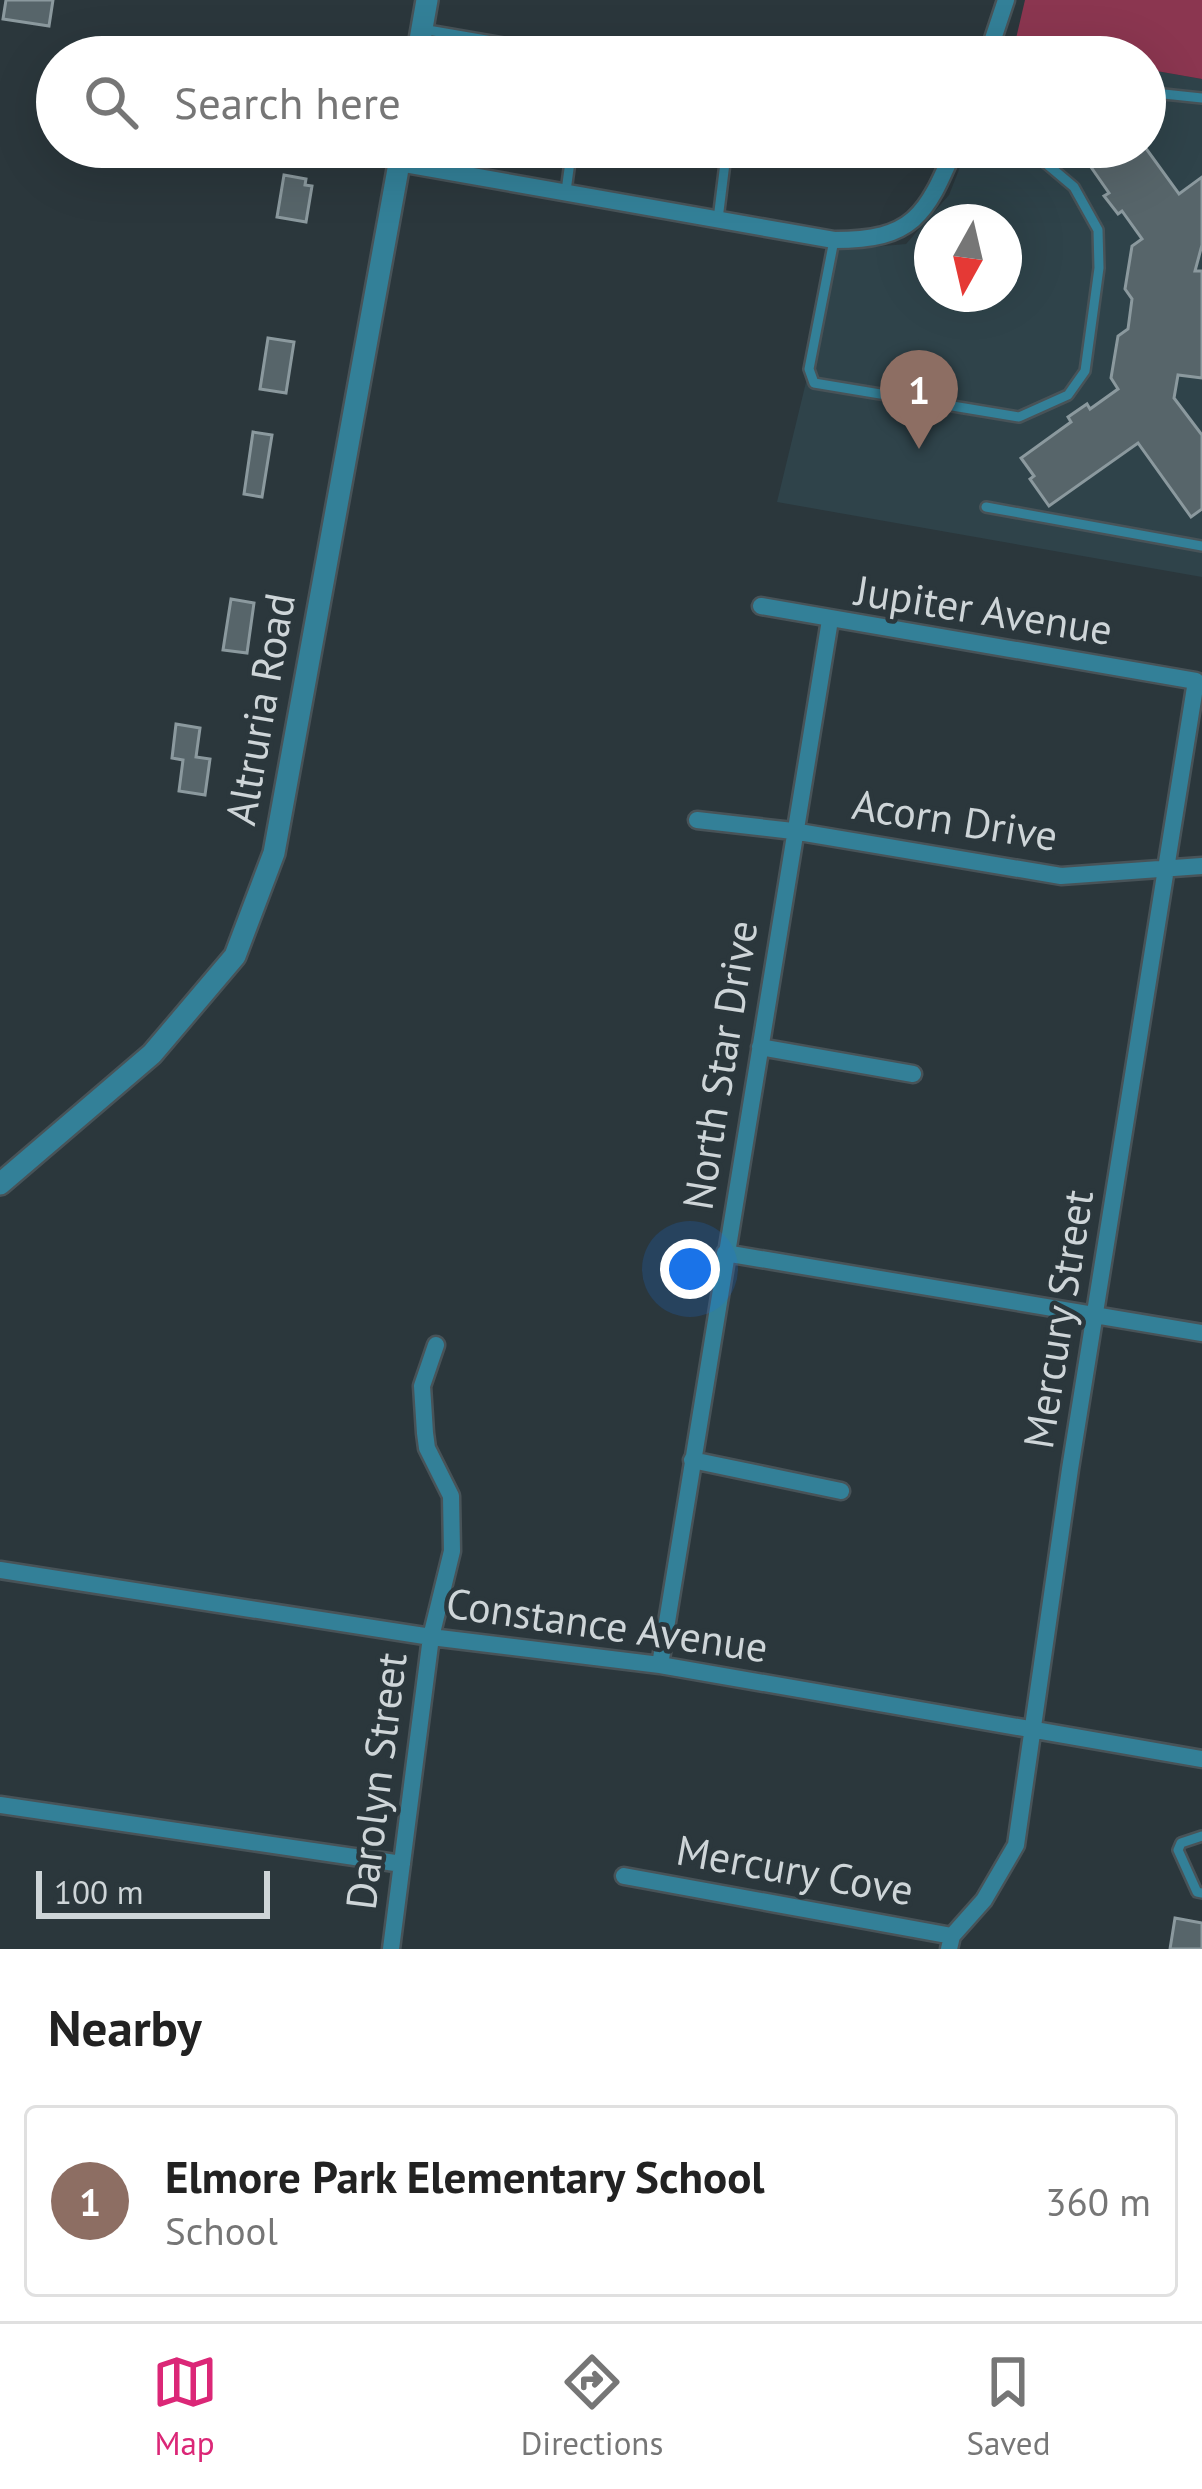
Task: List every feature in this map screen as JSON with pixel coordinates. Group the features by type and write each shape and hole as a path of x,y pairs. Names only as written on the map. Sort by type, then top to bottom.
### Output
{"street":[{"path":"421,36 427,0"},
{"path":"994,36 1006,0"},
{"name":"Altruria Road","path":"0,1184 152,1054 235,956 274,853 398,168"},
{"path":"460,168 834,240 892,236 922,214 945,168"},
{"name":"Jupiter Avenue","path":"761,606 1196,681"},
{"name":"North Star Drive","path":"660,1665 830,620"},
{"name":"Mercury Street","path":"950,1942 984,1900 1016,1845 1196,681"},
{"name":"Acorn Drive","path":"697,820 794,831 1061,876 1202,866"},
{"path":"760,1046 913,1074"},
{"path":"725,1253 1202,1333"},
{"name":"Darolyn Street","path":"391,1949 431,1637 452,1551 451,1496 427,1448 425,1433 422,1386 436,1345"},
{"path":"692,1460 842,1491"},
{"name":"Constance Avenue","path":"0,1570 431,1637 660,1665 1202,1759"},
{"path":"0,1805 403,1864"},
{"name":"Mercury Cove","path":"624,1876 950,1942"}],"lane":[{"path":"422,29 463,36"},
{"path":"1166,94 1202,98"},
{"path":"566,191 569,168"},
{"path":"718,219 724,168"},
{"path":"834,240 809,369 814,383 1019,417 1068,395 1085,371 1099,268 1098,230 1074,187 1051,168"},
{"path":"986,507 1202,546"},
{"path":"1202,1835 1181,1843 1178,1850 1197,1892 1202,1893"}],"shaded area":[{"path":"1025,0 1202,0 1202,79 1166,73 1166,36 1017,36"},
{"path":"1166,73 1202,79 1202,577 777,502 838,250 906,244 914,235 914,312 1022,312 1022,204 941,204 960,168 1166,168"}],"building":[{"path":"6,0 53,0 49,26 3,19"},
{"path":"1092,168 1160,168 1179,194 1202,177 1202,245 1195,271 1202,271 1202,378 1178,375 1174,398 1202,435 1202,509 1191,517 1138,443 1049,506 1021,458 1071,422 1068,417 1087,404 1090,409 1118,389 1111,378 1118,336 1128,329 1132,299 1125,289 1132,246 1142,239 1104,196 1109,193"},
{"path":"284,175 306,179 305,185 312,186 306,222 277,217"},
{"path":"268,338 294,342 286,393 260,389"},
{"path":"253,432 272,435 262,497 244,494"},
{"path":"231,599 254,603 247,653 223,650"},
{"path":"176,724 200,728 196,757 210,759 205,795 179,791 183,760 172,758"},
{"path":"1175,1918 1202,1923 1202,1949 1170,1949"}],"place":[{"name":"Elmore Park Elementary School","path":"919,449"}]}
